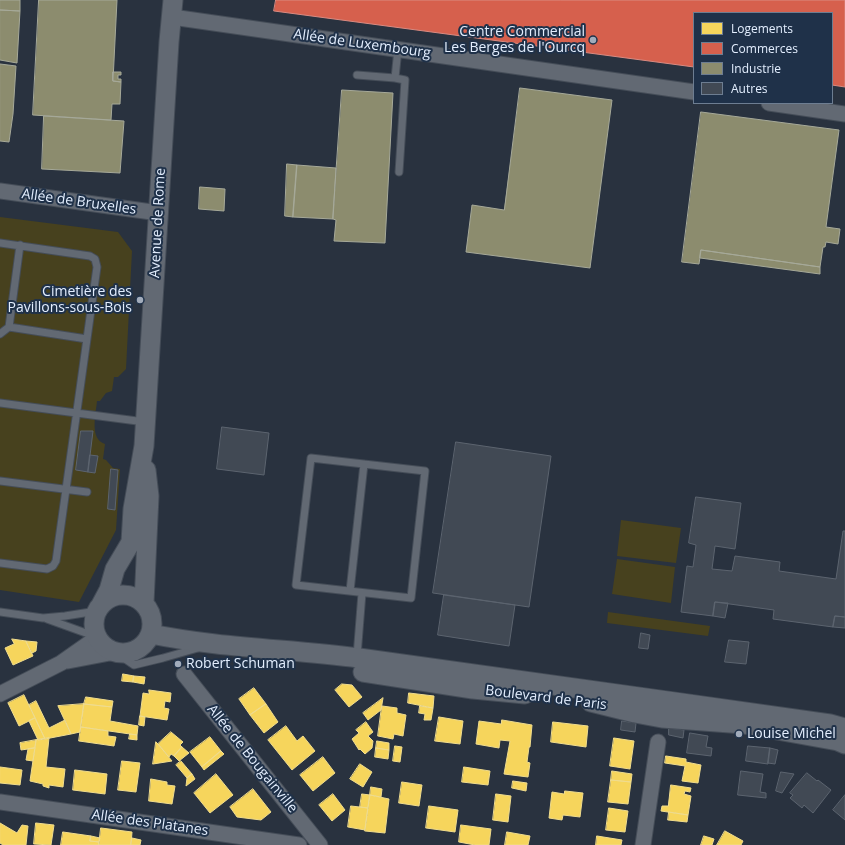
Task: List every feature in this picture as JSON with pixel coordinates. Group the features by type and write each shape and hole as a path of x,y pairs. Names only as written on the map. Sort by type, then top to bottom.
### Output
{"street":[{"name":"Allée de Luxembourg","path":"172,9 398,50 693,92"},
{"name":"Avenue de Rome","path":"99,608 109,590 115,569 132,542 133,509 144,446 172,9"},
{"path":"776,104 845,114"},
{"name":"Allée de Bruxelles","path":"0,192 159,213"},
{"name":"Avenue de Rome","path":"144,446 149,496 144,604"},
{"path":"61,663 115,652 128,652 140,648 147,641 151,634 152,626 152,618 149,610 136,598 127,595 118,595 109,599 99,608 95,624 98,637 102,644 115,652"},
{"name":"Boulevard de Paris","path":"151,634 211,644 357,658 823,723 845,728"},
{"path":"0,694 61,663 98,637"},
{"name":"Boulevard de Paris","path":"246,648 313,660 363,672 473,689 597,702 635,713 662,718 744,724 838,741 845,744"},
{"path":"313,660 354,664 357,658"},
{"name":"Allée de Bougainville","path":"184,674 320,845"},
{"path":"643,845 658,742"},
{"name":"Allée des Platanes","path":"0,802 263,842 299,845"}],"lane":[{"path":"395,78 398,50"},
{"path":"357,75 405,80 399,172"},
{"path":"0,242 88,255 94,258 97,266 57,558 54,565 50,568 44,569 0,563"},
{"path":"0,334 9,327 20,245"},
{"path":"9,327 86,339"},
{"path":"0,403 146,422"},
{"path":"311,458 364,464 425,471 410,598 296,585 311,458"},
{"path":"350,591 364,464"},
{"path":"0,481 87,492"},
{"path":"357,658 362,593"},
{"path":"43,618 65,616 99,608"},
{"path":"0,612 43,618 98,637"},
{"path":"115,652 134,665 211,644"}],"shaded area":[{"path":"0,217 118,232 132,251 126,369 118,377 114,377 112,391 106,393 100,401 97,401 95,419 95,432 97,437 105,444 103,459 106,460 113,468 120,469 116,530 79,602 0,590"},
{"path":"621,520 681,528 676,563 617,556"},
{"path":"617,559 675,567 671,603 612,594"},
{"path":"608,612 710,626 708,636 607,623"}],"building: Logements":[{"path":"12,639 26,641 33,656 13,665 5,648 14,644"},
{"path":"26,641 37,642 36,651 32,653"},
{"path":"123,674 134,676 133,682 122,681"},
{"path":"134,676 145,677 144,684 133,682"},
{"path":"342,684 352,685 362,697 349,707 335,690"},
{"path":"254,688 266,704 250,715 239,699"},
{"path":"149,690 171,693 170,702 165,701 164,708 169,709 167,720 140,716 143,693 149,694"},
{"path":"409,693 434,696 433,708 408,703"},
{"path":"24,695 35,718 19,726 8,703"},
{"path":"86,697 113,701 112,707 84,704"},
{"path":"383,698 381,710 368,720 363,713"},
{"path":"36,701 49,728 65,720 71,734 45,739 29,705"},
{"path":"84,704 80,732 71,734 58,706"},
{"path":"84,704 112,707 110,721 138,726 137,735 81,727"},
{"path":"266,704 278,722 264,733 250,715"},
{"path":"382,706 397,708 397,713 406,715 403,736 394,734 393,739 378,736"},
{"path":"420,706 433,708 431,720 424,720 425,714 419,713"},
{"path":"140,716 145,717 144,726 139,725"},
{"path":"439,717 463,721 460,744 435,741"},
{"path":"35,718 45,739 38,740 29,721"},
{"path":"502,720 532,725 527,762 530,763 528,777 504,774 510,741 500,740 499,748 476,744 479,721 501,724"},
{"path":"366,722 373,732 368,736 373,741 372,748 365,754 360,749 359,750 352,739 359,733 356,730"},
{"path":"553,722 588,726 586,747 551,742"},
{"path":"286,726 297,741 303,736 315,751 292,770 268,740"},
{"path":"81,727 108,731 108,736 116,737 114,746 79,741"},
{"path":"171,732 183,742 180,745 182,747 174,756 171,754 169,757 158,744"},
{"path":"130,734 137,735 137,740 129,739"},
{"path":"210,737 221,751 202,767 190,752"},
{"path":"49,738 46,767 65,769 63,787 49,785 49,788 43,786 43,784 30,781 36,740"},
{"path":"614,738 634,741 630,769 610,766"},
{"path":"36,740 35,748 21,750 20,743"},
{"path":"377,741 389,743 389,750 376,748"},
{"path":"156,742 158,744 172,761 153,764"},
{"path":"395,746 402,747 400,762 393,761"},
{"path":"182,747 189,753 179,761 174,756"},
{"path":"35,748 33,761 26,760 28,749"},
{"path":"376,748 389,750 388,759 375,757"},
{"path":"221,751 224,754 204,770 202,767"},
{"path":"666,756 686,759 686,762 701,765 698,783 682,781 685,766 665,763"},
{"path":"323,757 335,773 313,791 300,775"},
{"path":"122,761 140,763 136,792 118,790"},
{"path":"181,761 192,774 187,778 176,765"},
{"path":"360,764 372,772 363,787 350,779"},
{"path":"0,767 22,770 20,785 0,783"},
{"path":"464,767 490,771 488,785 462,782"},
{"path":"75,770 107,774 105,794 73,790"},
{"path":"612,771 632,774 631,782 611,780"},
{"path":"192,774 195,779 186,786 187,778"},
{"path":"216,774 233,795 210,813 194,793"},
{"path":"151,779 167,782 167,785 175,786 172,804 149,801"},
{"path":"611,780 631,782 628,804 608,802"},
{"path":"513,781 527,783 526,791 512,788"},
{"path":"402,782 422,785 419,806 399,803"},
{"path":"671,785 691,788 690,792 685,791 684,794 691,796 688,815 661,811 662,806 668,806"},
{"path":"371,787 382,789 381,797 370,795"},
{"path":"253,789 271,812 261,820 237,817 230,807"},
{"path":"565,791 583,793 580,817 563,815 562,820 549,818 552,792 564,794"},
{"path":"333,794 345,810 332,821 319,805"},
{"path":"362,794 370,795 368,808 360,807"},
{"path":"496,794 511,796 508,822 493,820"},
{"path":"370,795 389,799 385,833 365,831"},
{"path":"351,806 368,808 365,830 348,827"},
{"path":"429,806 458,810 455,832 426,828"},
{"path":"609,808 628,811 625,832 606,830"},
{"path":"669,812 688,815 687,822 668,820"},
{"path":"0,823 17,833 22,825 28,826 26,845 3,845 0,843"},
{"path":"36,823 54,825 51,845 34,844"},
{"path":"461,825 491,829 489,845 475,845 459,842"},
{"path":"101,828 132,832 131,845 99,845"},
{"path":"725,831 743,841 741,845 717,845"},
{"path":"63,832 91,836 90,841 99,842 99,845 61,845"},
{"path":"507,832 530,836 528,845 505,845"},
{"path":"91,836 100,838 99,842 90,841"},
{"path":"597,836 622,840 621,845 596,845"},
{"path":"704,836 714,839 712,845 701,845"},
{"path":"132,838 141,840 140,845 131,845"}],"building: Commerces":[{"name":"Centre Commercial Les Berges de l'Ourcq","path":"276,0 845,0 845,87 833,85 833,12 693,12 693,67 274,11"}],"building: Industrie":[{"path":"0,0 20,0 20,11 0,10"},
{"path":"39,0 117,0 113,81 121,82 120,104 112,104 111,120 33,115"},
{"path":"0,10 20,11 17,63 0,60"},
{"path":"0,64 16,66 13,114 9,142 0,141"},
{"path":"113,72 121,72 121,75 118,75 118,79 121,79 121,82 113,81"},
{"path":"520,88 612,100 590,268 466,252 472,205 504,210"},
{"path":"342,90 393,93 385,243 334,241 336,220 333,219"},
{"path":"701,112 839,130 826,227 840,229 838,244 826,242 825,247 823,247 820,267 701,250 699,264 682,262"},
{"path":"44,116 124,121 120,173 42,169"},
{"path":"287,164 297,165 293,217 285,216"},
{"path":"297,165 336,168 333,219 293,217"},
{"path":"200,187 225,189 224,211 199,209"},
{"path":"701,250 820,267 820,274 700,258"}],"building: Autres":[{"path":"222,427 269,433 264,475 217,469"},
{"path":"81,431 93,431 88,472 76,470"},
{"path":"456,442 551,456 529,607 433,593"},
{"path":"90,455 98,456 95,473 88,472"},
{"path":"111,469 118,470 115,510 108,509"},
{"path":"696,497 741,503 735,549 715,546 712,569 732,571 735,556 780,562 779,571 836,579 843,531 845,531 845,617 835,616 833,627 773,619 774,610 715,602 713,616 681,612 687,566 693,567 696,545 689,543"},
{"path":"444,595 515,605 509,646 438,635"},
{"path":"715,602 728,603 725,618 713,616"},
{"path":"835,616 845,617 845,628 833,627"},
{"path":"641,633 650,635 648,649 639,648"},
{"path":"729,640 749,642 746,664 725,662"},
{"path":"622,721 636,723 635,732 621,730"},
{"path":"669,728 684,730 683,738 669,735"},
{"path":"690,733 708,736 706,747 712,748 711,756 687,753"},
{"path":"748,746 770,748 768,764 746,761"},
{"path":"770,748 778,750 775,764 768,763"},
{"path":"741,771 763,774 760,792 766,793 766,798 738,795"},
{"path":"781,772 794,774 782,793 776,791"},
{"path":"807,773 831,790 813,813 804,805 802,808 790,798 793,795 790,793"},
{"path":"845,795 845,820 833,810"}],"place":[{"name":"Centre Commercial Les Berges de l'Ourcq","path":"593,40"},
{"name":"Cimetière des Pavillons-sous-Bois","path":"140,300"},
{"name":"Robert Schuman","path":"178,664"},
{"name":"Louise Michel","path":"739,734"}]}
